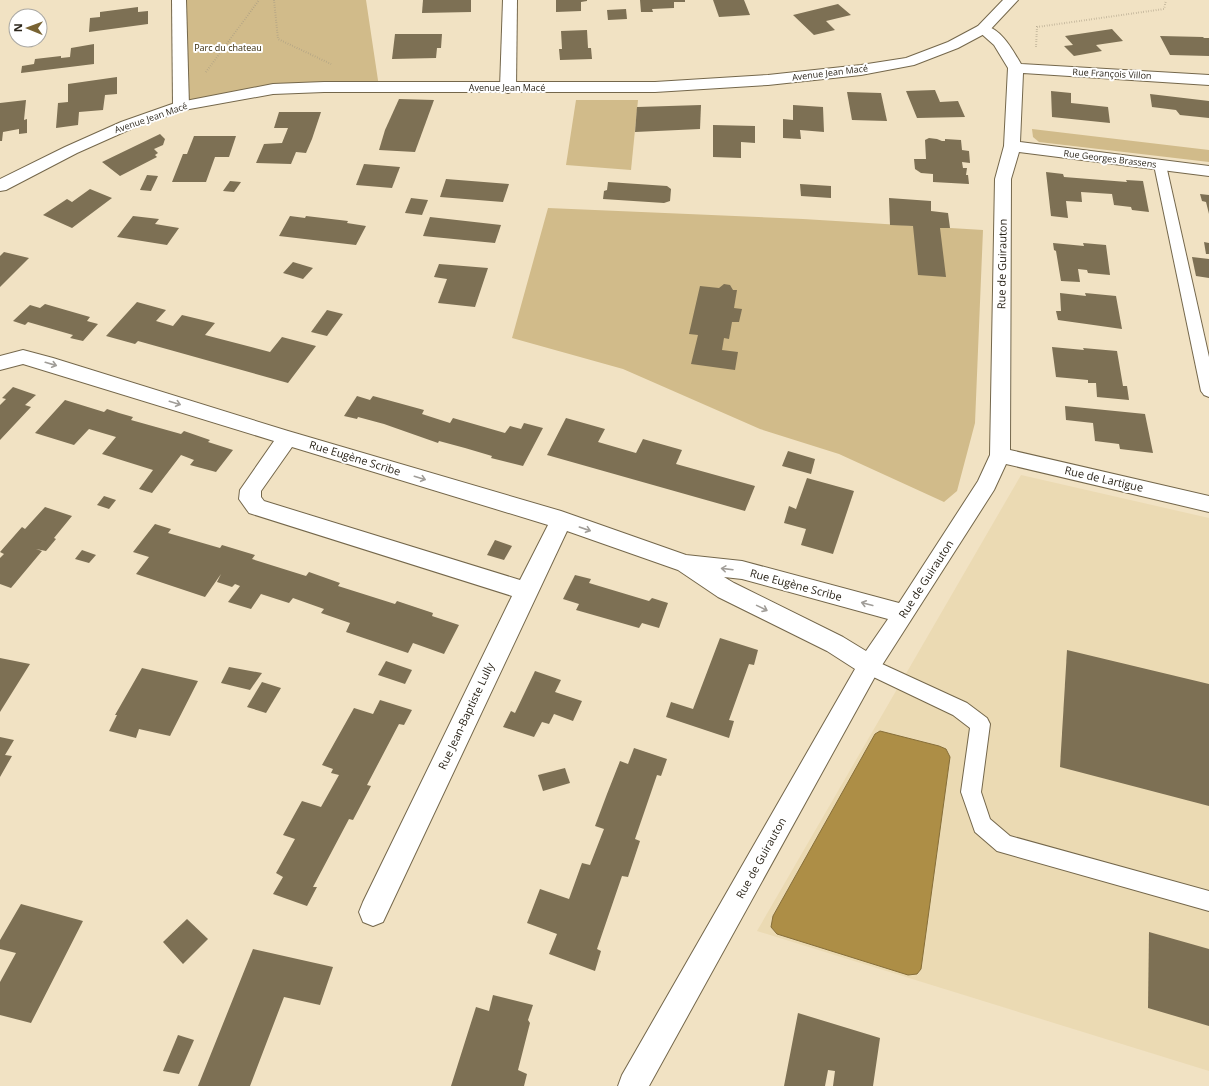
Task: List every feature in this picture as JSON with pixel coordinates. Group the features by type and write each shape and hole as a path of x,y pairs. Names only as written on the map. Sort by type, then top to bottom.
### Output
{"street":[{"path":"179,0 181,106"},
{"path":"508,88 510,0"},
{"name":"Avenue Jean Macé","path":"0,186 70,150 120,128 181,106 273,89 324,87 655,87 768,80 861,70 909,62 953,45 982,29 1011,0"},
{"path":"982,29 1000,42 1025,69"},
{"name":"Rue François Villon","path":"1025,69 1209,80"},
{"name":"Rue de Guirauton","path":"633,1086 869,666 987,484 1000,455 1003,179 1012,146 1025,69"},
{"name":"Rue Georges Brassens","path":"1012,146 1209,171"},
{"name":"Rue Eugène Scribe","path":"0,348 24,357 287,438 561,520 686,564 742,570 904,614"},
{"path":"0,363 24,357"},
{"path":"287,438 251,490 250,499 257,506 526,591"},
{"name":"Rue de Lartigue","path":"1000,455 1209,504"},
{"name":"Rue Jean-Baptiste Lully","path":"373,912 561,520"},
{"name":"Rue Eugène Scribe","path":"686,564 726,590 835,644 869,666"}],"lane":[{"path":"1160,165 1209,391"},
{"path":"869,666 960,709 980,724 971,792 982,825 1004,844 1209,901"}],"path":[{"path":"181,106 260,0"},
{"path":"274,0 278,39"},
{"path":"1025,69 1037,27 1164,9 1166,0"}],"shaded area":[{"path":"1021,475 1209,518 1209,1071 757,931"},
{"path":"880,731 939,746 946,749 950,757 921,969 917,974 908,975 777,934 771,927 773,916 875,734"}],"green space":[{"name":"Parc du chateau","path":"179,0 366,0 379,87 324,87 181,106"},
{"path":"576,100 638,100 631,170 566,165"},
{"path":"1032,129 1209,150 1209,162 1039,142 1033,137"},
{"path":"548,208 803,219 983,230 975,423 957,491 944,502 839,454 760,429 623,369 512,338"}],"building":[{"path":"423,0 471,0 471,12 422,13"},
{"path":"556,0 587,1 581,2 581,11 556,12"},
{"path":"640,0 685,0 685,2 674,2 674,8 652,9 653,12 641,12"},
{"path":"713,0 744,0 750,15 719,17"},
{"path":"838,4 851,15 826,21 835,30 814,35 793,15"},
{"path":"138,7 138,12 148,11 148,24 89,32 90,18 100,17 100,12"},
{"path":"626,9 627,19 608,20 607,10"},
{"path":"1112,29 1123,41 1096,45 1102,51 1074,56 1064,46 1073,45 1065,36"},
{"path":"587,30 588,48 591,48 592,59 560,60 559,49 562,49 561,31"},
{"path":"395,34 442,34 441,48 437,48 436,58 392,59"},
{"path":"1160,36 1209,38 1209,56 1170,55"},
{"path":"94,44 94,64 21,73 22,66 34,64 35,59 61,56 61,58 70,57 71,48"},
{"path":"117,77 117,94 105,95 103,110 79,112 78,125 56,128 58,103 68,102 68,84"},
{"path":"935,90 940,102 958,101 965,117 917,118 906,91"},
{"path":"1051,91 1071,93 1071,103 1108,107 1110,123 1052,117"},
{"path":"847,92 881,93 887,121 852,120"},
{"path":"1150,94 1209,101 1209,118 1180,115 1176,110 1152,107"},
{"path":"399,99 434,100 415,152 379,150 385,130"},
{"path":"26,100 24,120 27,119 27,133 19,134 19,129 3,132 2,141 0,141 0,103"},
{"path":"701,105 700,129 635,132 637,107"},
{"path":"793,105 823,107 824,132 800,130 801,139 783,138 783,119 793,120"},
{"path":"279,112 321,112 306,153 296,152 291,164 256,163 264,144 282,143 288,128 274,128"},
{"path":"713,125 755,126 755,143 741,142 741,158 713,157"},
{"path":"160,134 165,139 163,145 154,149 158,153 155,155 157,157 120,176 102,162"},
{"path":"194,136 236,136 229,157 215,157 206,182 172,182 183,154 187,154"},
{"path":"929,138 942,141 945,141 945,139 961,140 962,150 969,151 970,163 962,162 963,168 967,168 966,175 968,175 969,184 933,182 933,174 921,173 915,169 914,159 926,159 925,140"},
{"path":"364,164 400,167 392,188 356,185"},
{"path":"1046,172 1063,174 1064,177 1127,182 1126,180 1143,181 1149,212 1132,210 1131,207 1114,205 1112,194 1081,192 1082,202 1066,201 1068,218 1051,216"},
{"path":"147,175 158,176 151,191 140,190"},
{"path":"446,179 509,184 503,202 440,197"},
{"path":"230,181 241,182 234,192 223,191"},
{"path":"608,182 667,186 671,189 670,201 664,203 603,199 604,191 607,190"},
{"path":"800,184 831,186 831,198 801,196"},
{"path":"90,189 112,198 72,228 43,215 67,199 72,202"},
{"path":"1200,194 1209,195 1209,214 1206,202 1202,201"},
{"path":"411,198 428,200 422,215 405,213"},
{"path":"889,198 931,201 931,211 948,213 950,228 940,228 946,277 918,275 913,226 890,225"},
{"path":"133,216 159,219 155,224 179,228 167,245 117,237"},
{"path":"290,216 305,218 306,216 348,221 347,223 366,226 356,245 279,236"},
{"path":"430,217 501,225 495,243 423,236"},
{"path":"1204,242 1209,243 1209,254 1206,254"},
{"path":"1053,243 1084,246 1083,243 1106,245 1110,275 1088,273 1087,270 1078,269 1080,282 1061,281 1056,251 1054,250"},
{"path":"4,252 29,258 0,287 0,256"},
{"path":"1192,257 1209,259 1209,278 1196,276"},
{"path":"293,262 313,268 303,279 283,273"},
{"path":"439,264 488,268 475,307 438,303 447,279 434,277"},
{"path":"724,284 730,285 733,290 737,290 734,308 742,309 739,322 732,322 729,339 724,338 722,350 738,352 735,370 691,364 698,335 689,334 700,286 719,288"},
{"path":"1060,293 1086,296 1085,293 1116,296 1122,329 1058,320 1056,311 1061,311"},
{"path":"137,302 166,310 156,321 173,326 182,315 215,323 205,335 270,352 282,337 316,346 288,383 138,341 135,344 106,336"},
{"path":"45,304 90,317 87,321 98,324 83,341 70,338 73,335 28,322 25,325 13,321 30,305 40,308"},
{"path":"327,310 343,314 327,336 311,332"},
{"path":"1052,347 1117,351 1123,386 1127,386 1129,400 1097,397 1096,383 1088,383 1088,380 1056,377"},
{"path":"13,387 36,395 25,405 31,407 0,440 0,405 6,399 2,398"},
{"path":"357,396 370,400 373,396 424,410 422,414 450,423 453,418 505,433 510,426 521,429 524,423 543,428 523,466 491,458 492,456 465,448 439,441 438,443 384,424 358,417 357,419 344,416"},
{"path":"65,400 104,412 107,409 133,417 131,420 181,434 184,431 210,440 208,442 233,450 216,472 190,465 194,460 181,455 152,493 139,489 153,470 102,454 116,437 89,429 74,445 35,433"},
{"path":"1065,406 1145,414 1153,453 1120,449 1119,444 1095,441 1093,423 1066,420"},
{"path":"566,418 605,429 598,442 636,453 643,439 682,450 676,464 755,486 745,511 547,455"},
{"path":"788,451 815,459 811,474 782,466"},
{"path":"807,478 854,491 833,554 801,545 806,529 784,523 789,506 796,509"},
{"path":"104,496 116,500 109,509 97,505"},
{"path":"45,507 72,516 54,538 56,539 46,551 36,549 42,551 11,588 0,584 0,558 4,554 0,552 22,527 25,529"},
{"path":"155,524 171,529 168,533 220,548 222,545 255,555 252,559 306,576 309,572 340,583 338,586 395,604 397,601 433,613 432,616 459,625 444,654 413,643 408,653 346,632 350,623 321,613 324,609 293,598 289,603 261,594 251,609 228,602 240,586 235,584 232,587 217,582 221,574 205,597 136,574 149,557 133,552"},
{"path":"495,540 512,546 504,560 487,555"},
{"path":"82,550 96,555 89,563 75,559"},
{"path":"575,575 591,579 589,583 649,601 652,598 668,603 659,628 642,623 639,628 576,610 579,604 563,599"},
{"path":"720,638 758,650 754,665 749,664 729,720 734,721 729,738 666,717 671,702 693,709"},
{"path":"1067,650 1209,684 1209,806 1060,767"},
{"path":"0,658 30,664 0,712"},
{"path":"386,661 412,670 405,684 378,675"},
{"path":"229,667 262,673 250,690 221,683"},
{"path":"142,668 198,681 170,736 139,729 136,738 109,731 117,715 115,715"},
{"path":"535,671 561,680 555,692 582,701 573,721 554,714 549,724 542,722 534,737 503,727 511,711 515,713"},
{"path":"262,682 281,688 266,713 247,707"},
{"path":"380,700 412,710 404,725 399,724 367,785 371,786 353,820 349,819 313,887 317,887 307,906 273,894 283,877 276,873 295,839 283,835 302,801 321,807 339,775 331,773 333,769 322,765 354,708 373,714"},
{"path":"0,737 14,740 5,755 12,756 0,777"},
{"path":"634,748 667,759 661,776 657,775 635,839 640,841 628,877 622,876 597,949 601,951 595,971 549,954 557,934 527,923 540,889 569,899 582,863 590,865 604,829 595,826 607,794 620,761 628,764"},
{"path":"565,768 570,783 543,791 538,775"},
{"path":"21,904 83,921 31,1023 0,1015 0,982 16,953 0,949 0,940"},
{"path":"187,919 208,939 183,964 163,942"},
{"path":"1149,932 1209,949 1209,1026 1148,1008"},
{"path":"253,949 333,967 320,1005 284,997 250,1086 198,1086"},
{"path":"493,995 533,1005 528,1020 530,1023 518,1070 527,1074 524,1086 451,1086 476,1007 489,1011"},
{"path":"798,1013 880,1038 873,1086 833,1086 835,1071 828,1070 825,1086 784,1086"},
{"path":"178,1035 194,1040 179,1074 163,1071"}]}
